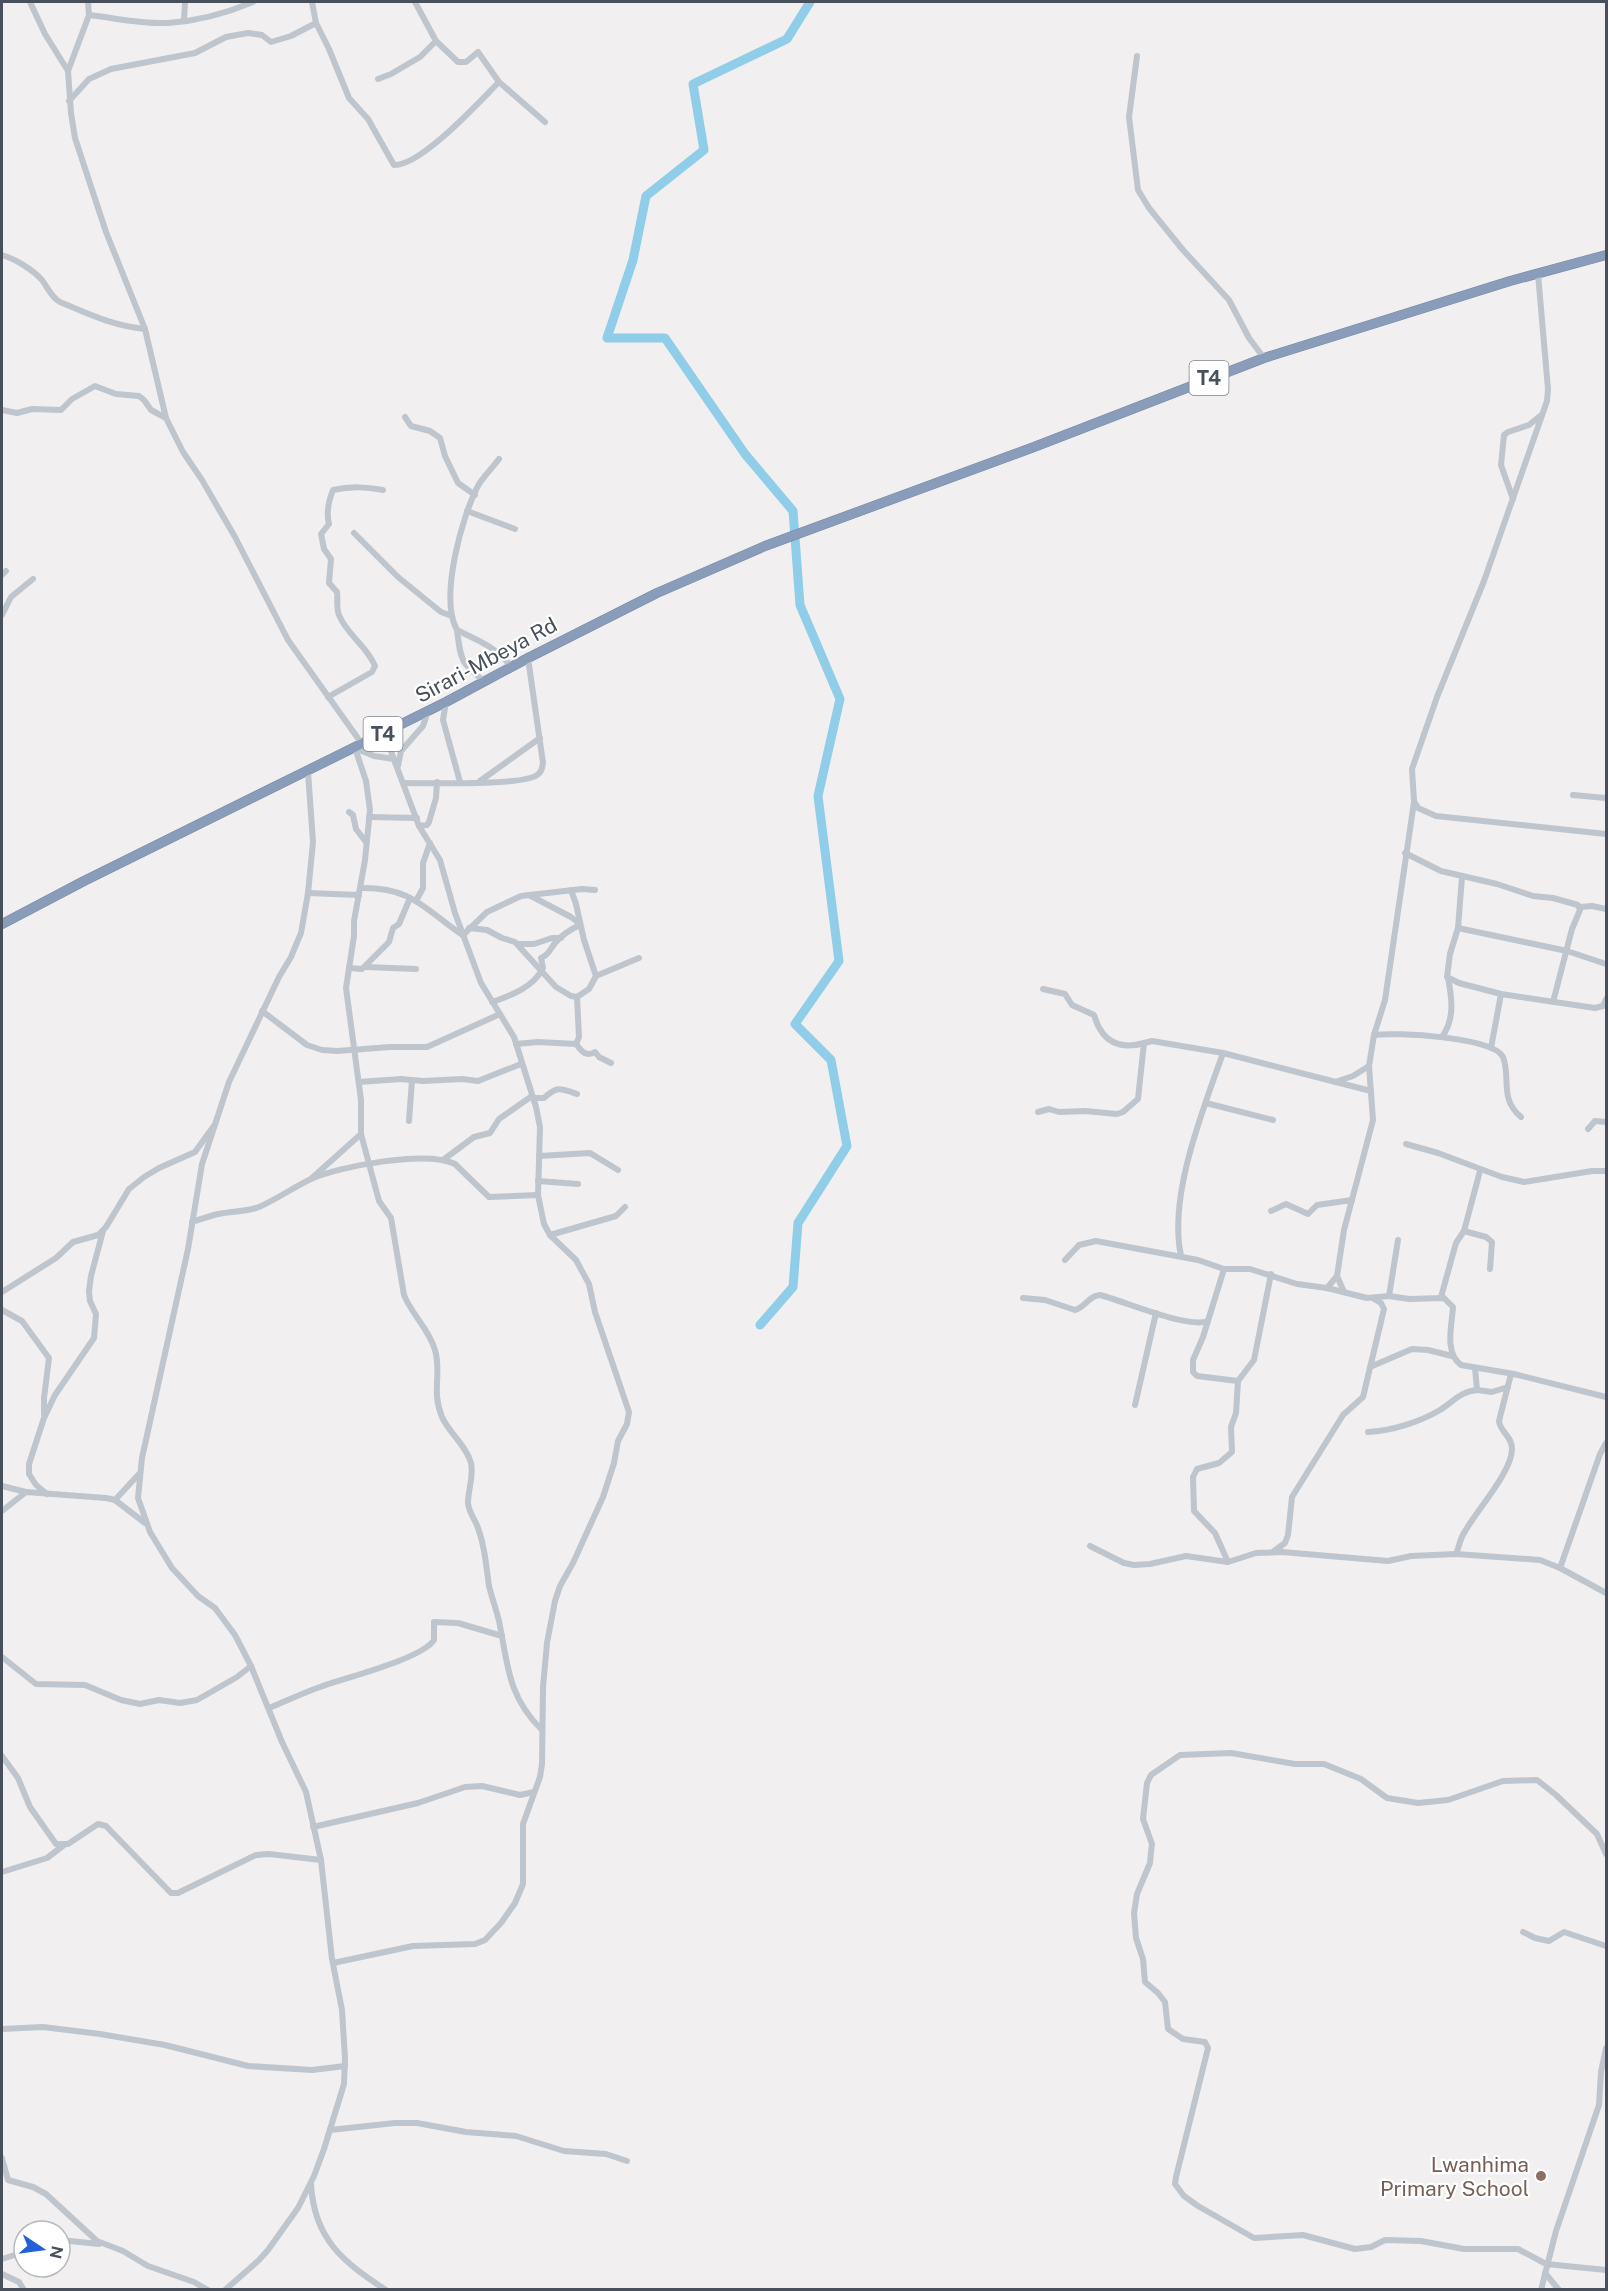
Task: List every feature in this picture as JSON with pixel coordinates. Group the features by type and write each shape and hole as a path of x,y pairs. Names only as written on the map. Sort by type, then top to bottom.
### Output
{"highway":[{"name":"T4","path":"1263,358 1606,255"},
{"name":"Sirari-Mbeya Rd","path":"2,924 84,881 447,702 657,593 765,546 1263,358"}],"street":[{"path":"30,2 68,71"},
{"path":"93,2 68,71 69,101 75,138 106,232 145,329 166,418 183,452 231,529 288,640 359,746 366,781 369,816 346,988 359,1082 361,1134 378,1201 391,1218 404,1295 426,1329 437,1357 435,1393 438,1405 448,1428 458,1439 470,1460 472,1468 470,1511 481,1538 503,1654 512,1688 541,1729"},
{"path":"184,20 185,2"},
{"path":"89,8 142,22 184,20 253,2"},
{"path":"312,2 316,23 349,98 368,119 394,165 402,165 413,160 452,129 499,82"},
{"path":"415,2 436,41 460,63 466,62 478,52 499,82 545,122"},
{"path":"69,101 89,79 111,69 195,53 226,37 248,33 262,35 272,42 291,36 316,23"},
{"path":"378,79 420,57 436,41"},
{"path":"1137,56 1129,117 1138,190 1149,208 1183,250 1229,300 1263,358"},
{"path":"2,255 22,265 40,278 54,298 60,302 122,327 145,329"},
{"path":"1327,1288 1337,1276 1344,1230 1373,1120 1369,1066 1374,1035 1385,1000 1414,801 1412,770 1513,499 1543,413 1548,389 1538,274"},
{"path":"2,410 17,412 32,409 61,410 72,399 95,386 116,394 139,396 151,410 166,418"},
{"path":"1513,499 1501,465 1504,435 1529,425 1543,413"},
{"path":"405,417 411,426 430,431 440,438 445,456 458,483 475,495"},
{"path":"485,682 467,668 461,660 457,630 450,604 458,538 467,511 481,481 500,459"},
{"path":"328,697 372,672 375,666 371,657 343,623 338,613 337,592 329,583 331,559 324,549 321,534 329,524 331,496 333,490 347,487 383,490"},
{"path":"467,511 515,529"},
{"path":"354,533 398,577 441,612 452,616"},
{"path":"2,615 11,597 33,579"},
{"path":"457,630 503,654 512,668"},
{"path":"405,783 506,783 526,781 537,776 543,763 528,658"},
{"path":"447,702 442,720 460,782"},
{"path":"398,767 401,751 423,726 429,711"},
{"path":"333,1963 413,1946 475,1944 488,1938 515,1903 523,1884 523,1824 542,1764 541,1729 547,1643 555,1601 603,1497 614,1463 618,1441 627,1424 629,1412 595,1312 589,1284 571,1253 550,1235 544,1224 538,1195 540,1127 516,1044 481,983 466,933 455,913 440,860 419,826 405,783 384,733"},
{"path":"480,782 540,738"},
{"path":"359,746 374,756 394,759"},
{"path":"225,2289 268,2250 298,2208 310,2183 344,2084 342,2010 333,1963 321,1860 306,1792 282,1742 252,1666 229,1624 172,1568 146,1524 138,1498 140,1474 188,1249 202,1164 229,1082 301,933 313,842 308,772"},
{"path":"419,826 427,825 429,822 436,798 437,782"},
{"path":"1573,795 1606,798"},
{"path":"1414,801 1418,808 1436,816 1606,834"},
{"path":"349,812 353,815 357,829 366,843"},
{"path":"369,816 417,818"},
{"path":"365,967 389,942 393,928 399,924 413,899 423,888 423,863 430,843"},
{"path":"1405,853 1429,867 1462,877 1497,884 1533,896 1571,902 1580,907 1592,906 1606,909"},
{"path":"1442,1037 1452,1009 1448,977 1450,954 1458,928 1462,877"},
{"path":"466,933 487,912 529,894 543,895 571,890 595,890"},
{"path":"571,890 596,976"},
{"path":"308,893 398,891 466,933 494,932 518,944 534,944 552,938 561,938"},
{"path":"529,894 571,917 580,925"},
{"path":"1553,1002 1580,907"},
{"path":"492,1002 517,992 536,979 542,971 541,958 548,954 561,938 580,925"},
{"path":"1458,928 1567,951 1606,964"},
{"path":"518,944 556,987 577,997 589,989 596,976 639,958"},
{"path":"377,956 392,967"},
{"path":"349,968 416,969"},
{"path":"1448,977 1459,983 1501,994 1595,1008 1603,1006 1606,999"},
{"path":"1043,989 1065,994 1072,1005 1094,1016 1100,1029 1114,1044 1132,1046 1152,1041 1223,1053 1371,1091"},
{"path":"1491,1048 1501,994"},
{"path":"576,1044 579,1037 577,997"},
{"path":"262,1011 312,1047 327,1051 427,1047 500,1014"},
{"path":"1374,1035 1395,1033 1442,1037 1498,1051 1503,1058 1507,1093 1512,1108 1521,1117"},
{"path":"516,1044 538,1042 576,1044 583,1053 595,1052 610,1063"},
{"path":"1038,1112 1049,1109 1059,1112 1123,1113 1138,1099 1144,1044"},
{"path":"1181,1257 1178,1240 1181,1199 1190,1156 1223,1053"},
{"path":"359,1082 478,1081 521,1064"},
{"path":"1335,1082 1353,1076 1369,1066"},
{"path":"410,1121 412,1080"},
{"path":"443,1160 474,1137 490,1133 499,1119 532,1097 544,1098 549,1092 558,1089 577,1094"},
{"path":"1206,1103 1273,1120"},
{"path":"1588,1129 1595,1121 1606,1122"},
{"path":"47,1494 36,1485 28,1469 44,1418 55,1395 94,1338 96,1314 90,1301 89,1291 103,1231 121,1199 130,1189 159,1168 195,1152 217,1122"},
{"path":"312,1179 361,1134"},
{"path":"1406,1144 1438,1152 1472,1165 1480,1171 1524,1182 1592,1171 1606,1171"},
{"path":"539,1156 590,1153 618,1170"},
{"path":"192,1222 218,1214 259,1207 312,1179 346,1167 428,1159 443,1160 454,1164 489,1197 538,1195"},
{"path":"1441,1297 1456,1243 1464,1231 1480,1171"},
{"path":"538,1181 579,1184"},
{"path":"1271,1211 1286,1204 1308,1214 1317,1205 1352,1200"},
{"path":"550,1235 612,1217 625,1207"},
{"path":"2,1292 56,1258 73,1242 94,1237 103,1231"},
{"path":"1464,1231 1486,1237 1492,1242 1490,1269"},
{"path":"1389,1296 1398,1240"},
{"path":"1065,1260 1079,1245 1096,1241 1181,1257 1224,1269 1238,1268 1270,1274 1297,1284 1327,1288 1374,1299 1381,1303 1384,1309 1363,1397 1343,1414 1292,1497 1288,1535 1285,1543 1274,1552"},
{"path":"1224,1269 1193,1360 1193,1372 1197,1376 1238,1381"},
{"path":"1228,1562 1215,1533 1194,1511 1192,1477 1197,1469 1219,1463 1232,1452 1231,1427 1236,1413 1238,1381 1254,1360 1270,1274"},
{"path":"1337,1276 1344,1292"},
{"path":"1023,1298 1045,1300 1079,1310 1092,1297 1100,1295 1197,1323 1208,1321"},
{"path":"1374,1299 1389,1296 1409,1299 1441,1297 1447,1300 1453,1307 1452,1356"},
{"path":"2,1310 22,1321 49,1358 44,1418"},
{"path":"1135,1405 1156,1313"},
{"path":"1370,1367 1412,1349 1428,1350 1452,1356 1461,1365 1511,1374 1606,1397"},
{"path":"1475,1368 1477,1390"},
{"path":"1456,1554 1463,1535 1509,1465 1512,1444 1499,1425 1511,1374"},
{"path":"1368,1432 1385,1430 1414,1421 1442,1409 1468,1391 1492,1392 1508,1387"},
{"path":"1560,1568 1600,1454 1606,1443"},
{"path":"115,1500 140,1474"},
{"path":"2,1486 26,1492 115,1500 146,1524"},
{"path":"2,1511 26,1492"},
{"path":"1090,1546 1124,1563 1134,1564 1150,1564 1186,1556 1228,1562 1256,1553 1274,1552 1301,1552 1330,1557 1388,1561 1411,1556 1456,1554 1540,1560 1606,1593"},
{"path":"269,1708 318,1687 398,1662 426,1649 434,1641 434,1623 458,1623 501,1636"},
{"path":"2,1657 36,1684 85,1685 121,1700 140,1704 159,1700 184,1703 197,1700 252,1666"},
{"path":"1606,1854 1596,1834 1537,1780 1503,1781 1448,1800 1418,1803 1387,1798 1361,1779 1324,1764 1295,1764 1231,1753 1180,1755 1151,1775 1147,1783 1143,1819 1152,1844 1150,1863 1139,1888 1134,1913 1136,1938 1143,1959 1144,1980 1165,2002 1168,2029 1184,2039 1205,2042 1209,2051 1175,2184 1198,2206 1254,2238 1303,2235 1355,2249 1371,2247 1385,2240 1433,2243 1464,2249 1518,2249 1546,2264 1606,2270"},
{"path":"2,1756 18,1778 30,1807 45,1830 56,1844 64,1845"},
{"path":"313,1827 418,1803 465,1787 482,1786 514,1795 534,1792"},
{"path":"2,1872 47,1858 98,1824 106,1826 166,1889 174,1894 256,1855 269,1854 321,1860"},
{"path":"1523,1932 1549,1941 1564,1932 1606,1946"},
{"path":"2,2029 43,2027 100,2034 165,2045 248,2066 312,2070 345,2066"},
{"path":"1541,2289 1546,2264 1599,2105 1606,2048"},
{"path":"330,2130 417,2123 466,2132 516,2136 564,2151 606,2154 627,2161"},
{"path":"2,2158 8,2180 33,2187 46,2194 83,2230 103,2245"},
{"path":"310,2183 313,2209 322,2233 334,2250 347,2262 387,2289"},
{"path":"72,2241 103,2245 123,2251 148,2266 208,2289"},
{"path":"1545,2273 1559,2289"},
{"path":"2,2274 19,2282 24,2289"}],"waterway":[{"path":"760,1325 793,1287 798,1223 847,1146 831,1060 795,1024 839,961 818,796 840,699 800,605 793,511 745,454 665,338 607,338 633,260 646,196 704,150 693,84 787,39 810,2"}],"place":[{"name":"Lwanhima Primary School","path":"1541,2176"}]}
